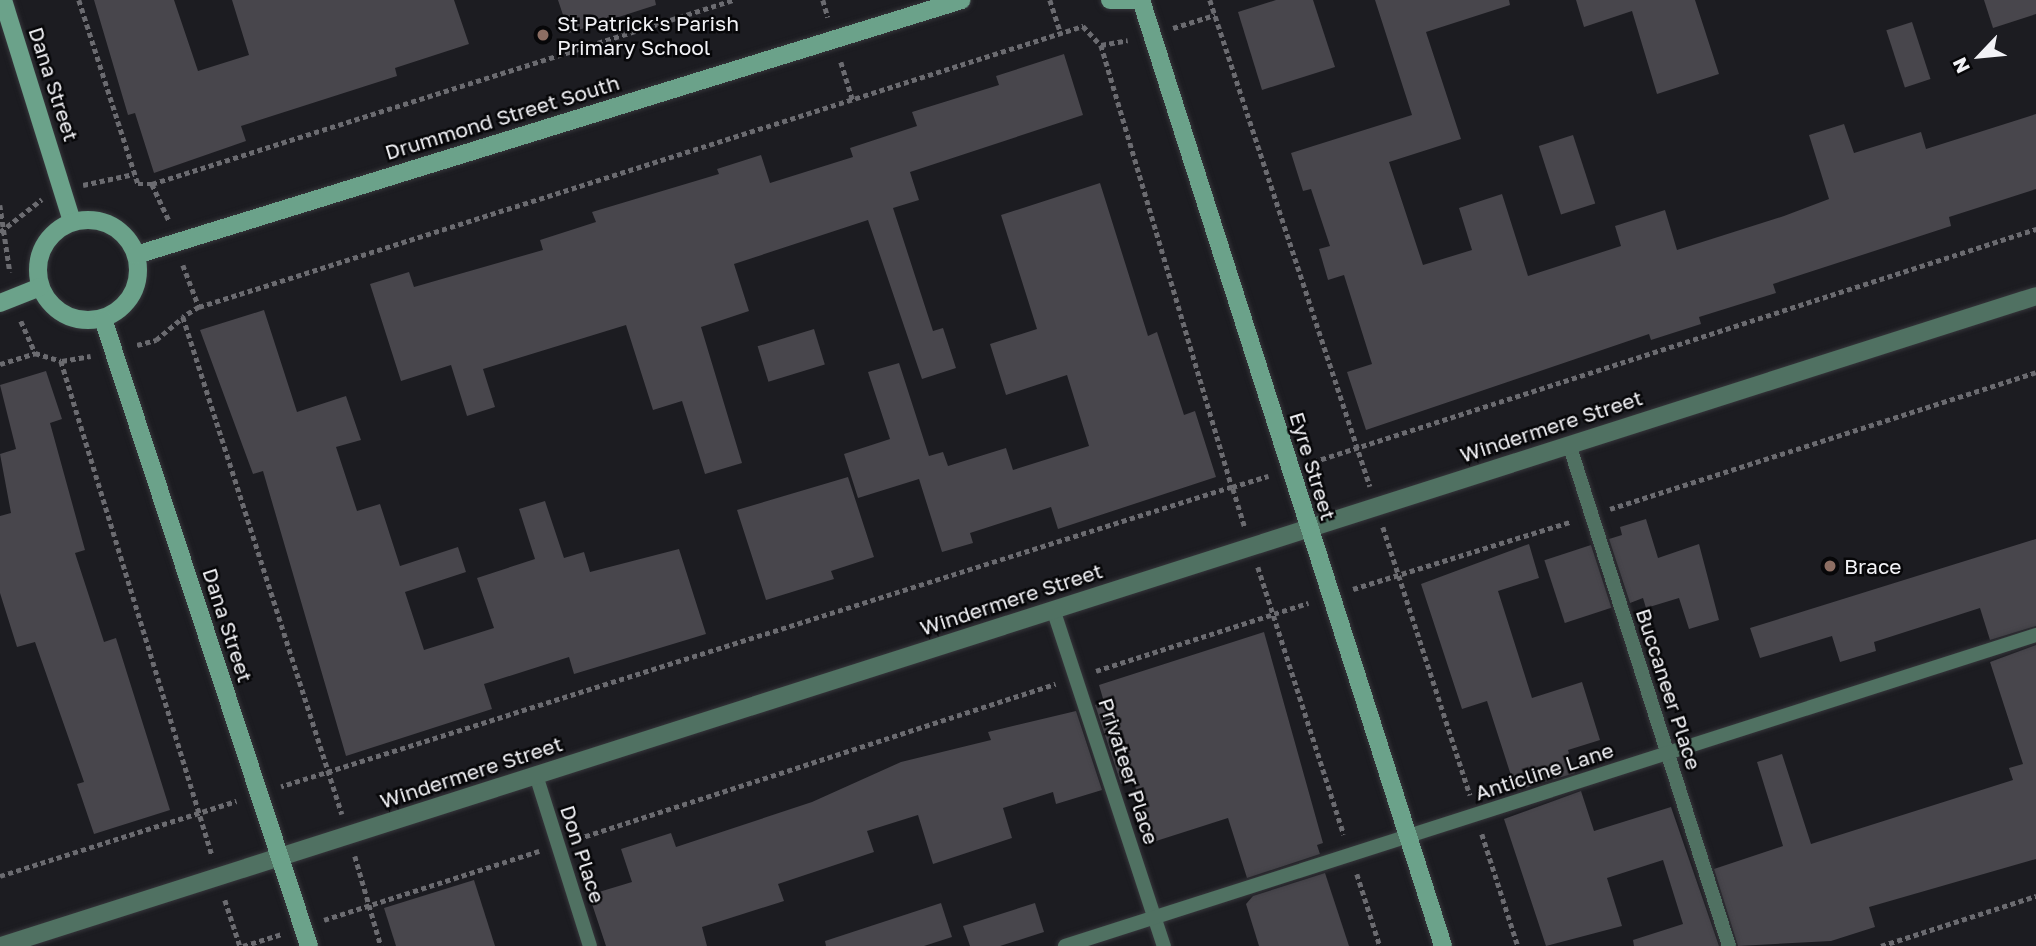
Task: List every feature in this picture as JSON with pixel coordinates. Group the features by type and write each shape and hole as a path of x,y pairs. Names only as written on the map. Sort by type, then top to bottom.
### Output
{"main road":[{"name":"Dana Street","path":"4,0 72,222"},
{"name":"Drummond Street South","path":"136,255 962,0"},
{"path":"1111,0 1141,0"},
{"name":"Eyre Street","path":"1141,0 1170,104 1291,468 1443,946"},
{"path":"72,222 104,222 129,241 136,255 133,294 103,319 65,316 40,287 39,255 47,240 72,222"},
{"path":"6,301 40,287"},
{"name":"Dana Street","path":"103,319 309,946"}],"street":[{"name":"Windermere Street","path":"1,946 26,942 280,856 2036,296"}],"lane":[{"name":"Buccaneer Place","path":"1569,444 1729,946"},
{"name":"Privateer Place","path":"1053,609 1164,946"},
{"name":"Anticline Lane","path":"1065,946 2036,635"},
{"name":"Don Place","path":"536,775 590,946"}],"path":[{"path":"79,0 138,184 152,184 733,0"},
{"path":"1049,0 1061,33"},
{"path":"1210,0 1518,946"},
{"path":"381,946 350,835 183,317 199,307 1083,26 1101,45 1271,614 1380,946"},
{"path":"152,184 199,307"},
{"path":"0,205 6,301 35,353"},
{"path":"0,876 1358,448 2036,229"},
{"path":"0,364 35,353 61,361 240,946"},
{"path":"379,901 1271,614 1591,515 2036,372"},
{"path":"1881,946 2036,896"}],"building":[{"path":"94,0 174,0 198,71 249,55 232,0 454,0 469,44 395,68 397,76 241,126 246,141 154,173 135,113 128,115"},
{"path":"558,0 655,0 656,5 569,33"},
{"path":"1276,0 1313,0 1335,67 1262,90 1238,12"},
{"path":"1375,0 1509,0 1510,5 1426,32 1461,139 1389,162 1423,265 1472,250 1459,208 1502,194 1528,276 1621,246 1615,226 1665,210 1677,250 1784,216 1829,199 1809,135 1844,124 1854,153 1921,132 1926,149 2036,114 2036,189 1949,217 1951,226 1773,284 1776,293 1699,317 1701,324 1651,340 1649,334 1366,430 1347,372 1372,364 1344,275 1328,280 1319,249 1330,246 1311,189 1303,191 1291,153 1412,115"},
{"path":"1576,0 1695,0 1719,74 1657,94 1632,11 1584,27"},
{"path":"1984,0 2036,0 2036,14 1993,28"},
{"path":"1912,22 1931,79 1905,87 1886,30"},
{"path":"1064,54 1083,115 910,172 919,200 893,208 933,331 943,328 956,368 922,379 868,220 734,264 749,311 701,327 742,463 705,474 682,401 653,410 626,325 483,369 495,407 467,416 451,365 401,381 370,284 409,272 414,287 543,250 540,240 596,222 592,212 719,174 717,169 761,155 770,183 853,157 850,148 917,126 912,112 999,85 996,76"},
{"path":"1573,135 1595,203 1561,215 1539,146"},
{"path":"1100,183 1148,336 1157,332 1184,415 1195,411 1216,477 1058,529 1051,507 970,533 973,543 942,552 919,479 858,498 844,454 890,439 868,372 899,363 929,456 943,452 948,466 1006,448 1013,470 1089,446 1067,375 1006,395 990,344 1037,329 1001,215"},
{"path":"264,310 297,412 346,396 361,440 336,447 357,511 380,504 400,566 458,547 466,572 405,592 424,650 494,628 477,578 535,559 519,509 545,501 564,558 584,552 590,572 679,549 706,634 574,674 569,657 484,684 492,709 346,756 263,471 253,474 200,330"},
{"path":"814,329 825,364 768,382 758,346"},
{"path":"46,371 62,419 50,423 85,550 75,553 104,642 116,638 170,810 94,834 77,784 84,782 35,642 17,647 0,593 0,516 11,513 0,454 16,449 0,385"},
{"path":"848,477 874,557 831,571 834,579 766,600 737,510"},
{"path":"1646,519 1658,558 1699,544 1719,620 1689,629 1679,598 1646,608 1643,598 1630,603 1609,539 1622,535 1620,527"},
{"path":"2036,539 2036,626 1990,640 1980,608 1874,642 1876,651 1840,662 1832,636 1760,658 1750,628"},
{"path":"1529,544 1539,578 1498,591 1532,698 1582,682 1600,740 1568,750 1575,773 1516,791 1487,701 1462,709 1421,584"},
{"path":"1591,545 1611,608 1565,623 1544,560"},
{"path":"1264,632 1323,843 1317,845 1320,854 1247,878 1228,818 1153,842 1133,780 1121,784 1095,705 1104,702 1099,685"},
{"path":"2036,645 2036,859 1869,907 1875,927 1831,941 1738,946 1714,869 1783,846 1757,762 1782,754 1811,844 2013,780 2009,768 2023,764 1990,662"},
{"path":"1076,711 1102,790 1056,804 1053,792 1003,808 1012,838 933,864 918,815 867,831 874,852 778,884 784,901 702,927 707,946 606,946 589,895 632,882 621,849 671,833 676,847 812,802 901,762 991,740 988,732"},
{"path":"1581,791 1594,831 1671,807 1719,946 1634,946 1633,940 1683,924 1663,860 1607,878 1622,926 1546,946 1504,819"},
{"path":"1325,873 1349,946 1259,946 1246,904 1253,896"},
{"path":"474,880 495,946 396,946 384,908"},
{"path":"941,903 952,937 924,946 826,946 825,941"},
{"path":"1035,903 1044,932 1000,946 970,946 963,926"}],"place":[{"name":"St Patrick's Parish Primary School","path":"543,35"},
{"name":"Brace","path":"1830,566"}]}
